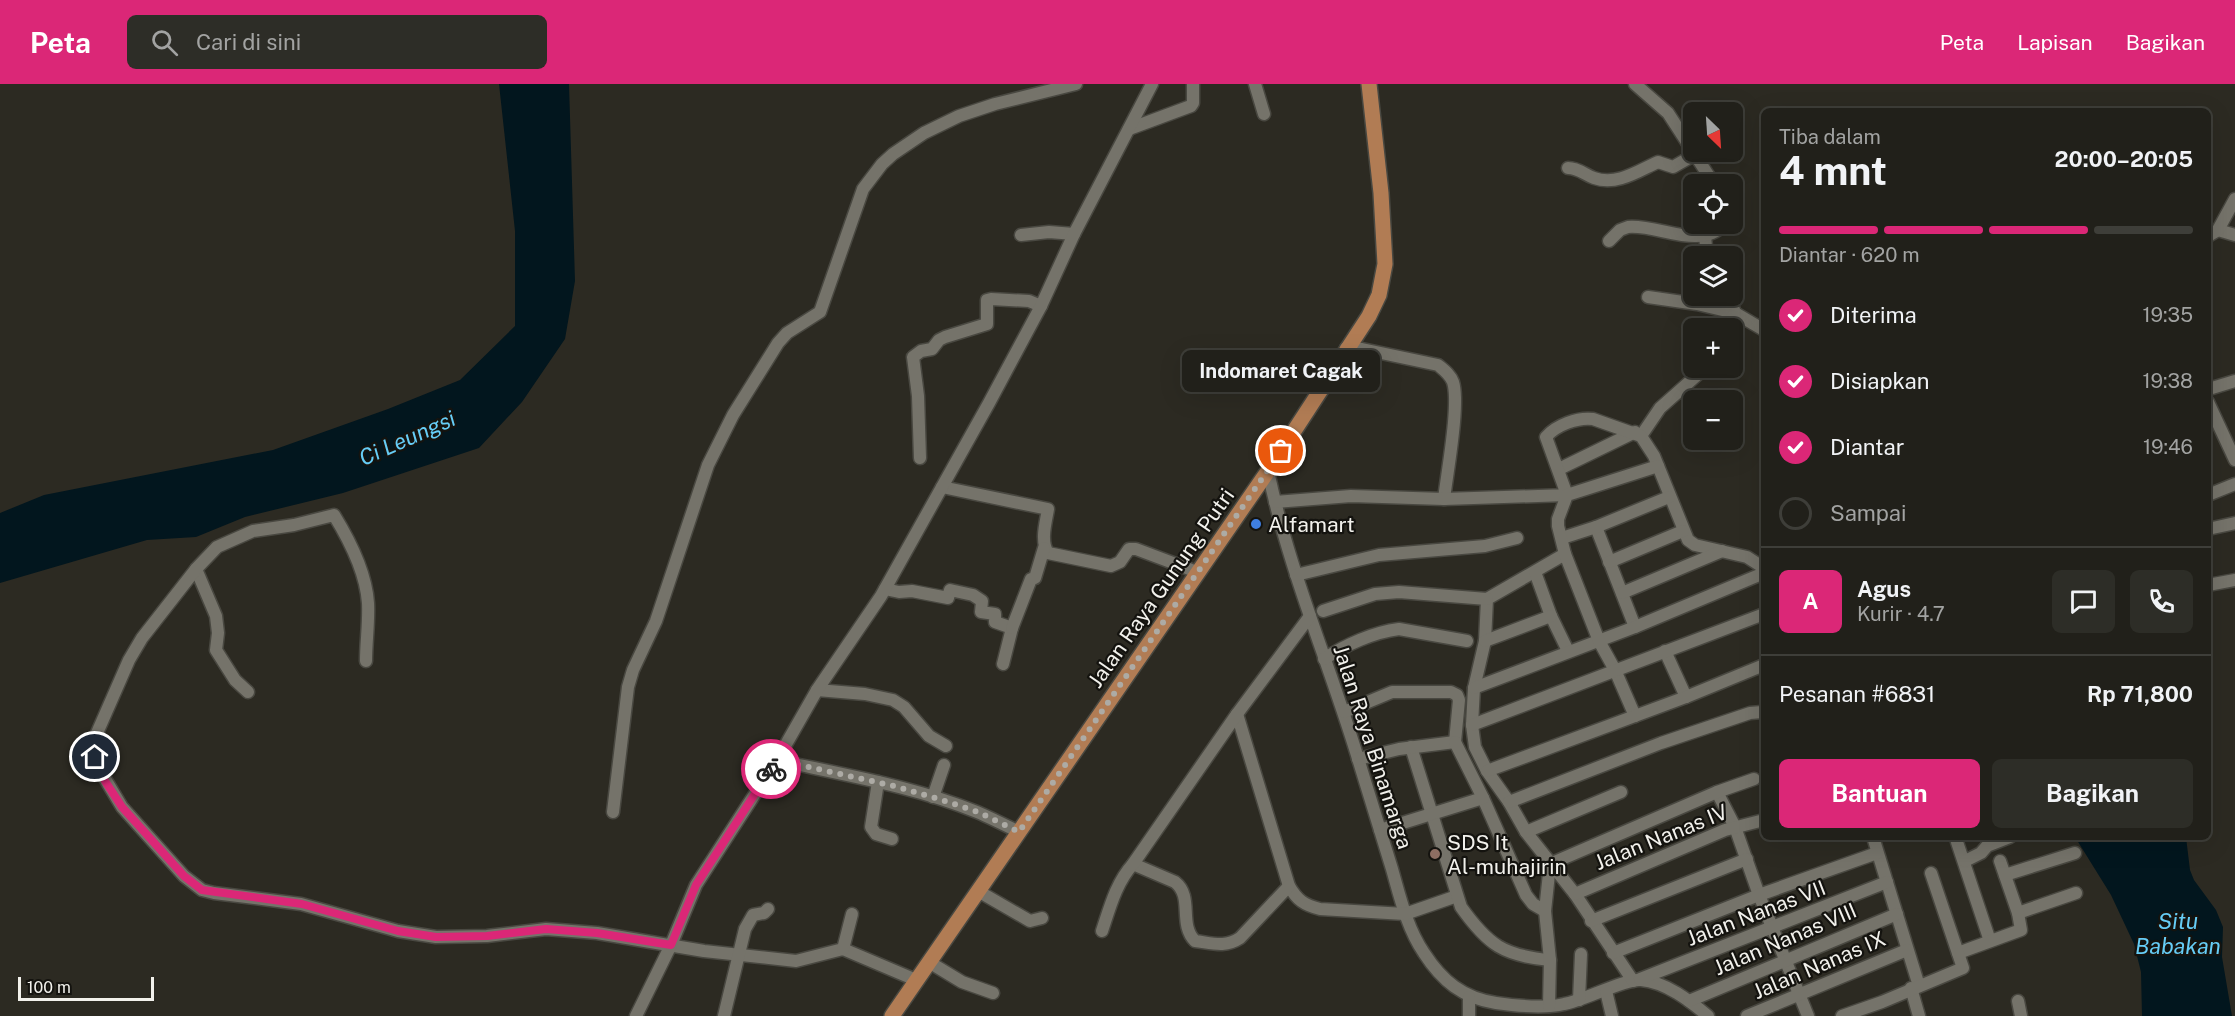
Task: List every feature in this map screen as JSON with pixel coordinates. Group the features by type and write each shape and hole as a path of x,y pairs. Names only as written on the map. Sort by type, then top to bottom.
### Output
{"main road":[{"name":"Jalan Raya Gunung Putri","path":"892,1016 1268,471 1369,316 1379,295 1385,264 1381,193 1369,84"}],"street":[{"path":"613,812 628,687 633,670 656,621 708,465 733,415 778,343 787,333 820,312 863,189 882,164 893,154 940,125 995,104 1076,84"},
{"path":"636,1016 671,945 696,885 777,760 817,690 885,590 1041,306 1074,234 1152,84"},
{"path":"1129,129 1191,106 1193,103 1192,84"},
{"path":"1255,84 1264,114"},
{"path":"1635,84 1668,113 1683,137"},
{"path":"1568,168 1581,170 1605,182 1628,176 1658,162 1673,167 1683,161"},
{"path":"2235,199 2213,233 2235,235"},
{"path":"1609,241 1620,230 1633,227 1691,236 1705,235 1706,246"},
{"path":"1021,235 1049,232 1074,234"},
{"path":"1648,297 1697,304 1735,313 1761,328"},
{"path":"920,458 918,396 913,365 915,353 932,349 939,340 953,333 987,324 987,300 1012,299 1029,301 1041,306"},
{"path":"1733,306 1735,313"},
{"path":"1732,318 1735,313"},
{"path":"1346,348 1362,349 1438,365 1452,380 1455,402 1444,499"},
{"path":"1559,469 1638,434 1660,408 1694,378"},
{"path":"2211,388 2235,381"},
{"path":"2211,408 2235,460"},
{"path":"1635,716 1615,669 1599,641 1565,554 1558,519 1567,495 1546,437 1550,432 1585,418 1638,434 1658,466 1669,498 1688,540 1695,544 1747,557 1761,566"},
{"path":"1275,502 1351,496 1444,499 1567,495 1658,466"},
{"name":"Jalan Raya Binamarga","path":"1268,471 1296,575 1344,712 1406,914 1431,963 1453,986 1470,997"},
{"path":"2211,494 2235,484"},
{"path":"942,487 1048,509 1044,529 1044,548 1035,578 1031,579 1012,628 1003,663"},
{"path":"1562,538 1669,498"},
{"path":"366,661 368,603 364,584 349,543 334,515 294,525 253,531 217,548 195,569 154,621 133,653 101,721 94,748 95,757 105,781 122,807 193,884 202,890 302,904 398,931 436,937 487,936 546,929 597,933 795,961 843,950 916,980"},
{"path":"2211,528 2235,523"},
{"path":"1596,527 1635,627"},
{"path":"1609,562 1683,531"},
{"path":"1296,575 1379,555 1485,546 1517,538"},
{"path":"1044,548 1048,552 1111,566 1120,562 1128,549 1136,549 1197,572"},
{"path":"1622,593 1722,551"},
{"path":"1323,611 1383,593 1399,592 1487,599 1565,554"},
{"path":"195,569 216,616 218,633 216,650 236,680 248,692"},
{"path":"1535,572 1551,616 1568,651"},
{"path":"1474,688 1635,627 1761,574"},
{"path":"2211,584 2235,580"},
{"path":"885,590 923,592 943,598 948,598 950,590 973,595 982,601 981,612 995,614 995,622 1012,628"},
{"path":"1487,599 1485,641 1474,688 1472,725 1475,747 1487,771 1527,832 1575,894 1613,953 1636,980 1658,984 1689,1001 1708,1016"},
{"path":"1472,725 1761,615"},
{"path":"1102,931 1120,881 1237,714 1310,616"},
{"path":"1485,641 1551,616"},
{"path":"1324,659 1338,650 1388,631 1399,630 1467,641"},
{"path":"1665,651 1686,697"},
{"path":"1487,771 1686,697 1761,666"},
{"path":"817,690 865,694 894,700 904,707 929,736 946,746"},
{"path":"1344,712 1392,692 1451,692 1457,695 1459,700 1455,742 1483,798 1526,895 1533,904 1545,911"},
{"path":"1509,802 1661,743 1750,713 1761,712"},
{"path":"1237,714 1289,886 1296,898 1306,906 1320,909 1406,914 1457,896"},
{"path":"1358,759 1411,747 1455,742"},
{"path":"1411,747 1461,907 1476,928 1493,944 1522,957 1550,960"},
{"path":"777,760 878,782 933,797 978,812 1019,832"},
{"path":"933,797 944,765"},
{"path":"1550,864 1717,792 1754,779"},
{"path":"878,782 871,827 876,834 892,839"},
{"path":"1527,832 1622,792"},
{"path":"1717,792 1735,827 1759,895 1808,1016"},
{"path":"1380,830 1483,798"},
{"name":"Jalan Nanas IV","path":"1575,894 1735,827 1761,821"},
{"path":"1874,840 1907,950 1919,1016"},
{"path":"1965,861 1981,853 1987,846 2002,840"},
{"path":"1958,842 1990,941"},
{"path":"1613,953 1759,895 1877,853"},
{"path":"2005,875 2075,853"},
{"path":"1591,921 1747,859"},
{"path":"1958,953 2021,930 2018,913 2000,861"},
{"path":"1133,864 1180,886 1186,899 1187,930 1195,941 1232,944 1289,886"},
{"path":"1549,1006 1550,960 1545,911 1550,864"},
{"path":"1842,1016 1962,969 1931,873"},
{"name":"Jalan Nanas VII","path":"1470,997 1495,1003 1564,1005 1773,928 1887,882"},
{"path":"978,891 1030,921 1042,918"},
{"path":"2018,913 2076,893"},
{"path":"724,1016 745,929 751,917 764,913 768,909"},
{"name":"Jalan Nanas VIII","path":"1689,1001 1897,914"},
{"path":"843,950 852,915"},
{"name":"Jalan Nanas IX","path":"1747,1016 1907,950"},
{"path":"1579,1000 1581,954"},
{"path":"928,962 962,982 993,993"},
{"path":"1606,991 1612,1016"},
{"path":"1469,1016 1470,997"},
{"path":"2018,1001 2021,1016"}],"water":[{"name":"Ci Leungsi","path":"499,84 569,84 575,281 565,339 522,402 479,448 343,493 245,517 196,537 147,540 0,583 0,513 44,495 273,450 388,409 460,380 515,326 515,231"},
{"name":"Situ Babakan","path":"2077,840 2186,840 2190,870 2194,880 2216,910 2223,927 2222,957 2232,1016 2142,1016 2141,972 2134,944 2111,895"}],"way so far":[{"path":"771,769 777,760 894,786 978,812 1019,832 1281,451"}],"place":[{"name":"Indomaret Cagak","path":"1281,451"},
{"name":"Alfamart","path":"1256,524"},
{"name":"SDS It Al-muhajirin","path":"1435,854"}],"route":[{"path":"95,757 105,781 122,807 184,876 202,890 302,904 398,931 436,937 461,938 546,929 597,933 671,945 696,885 709,862 771,769"}]}
